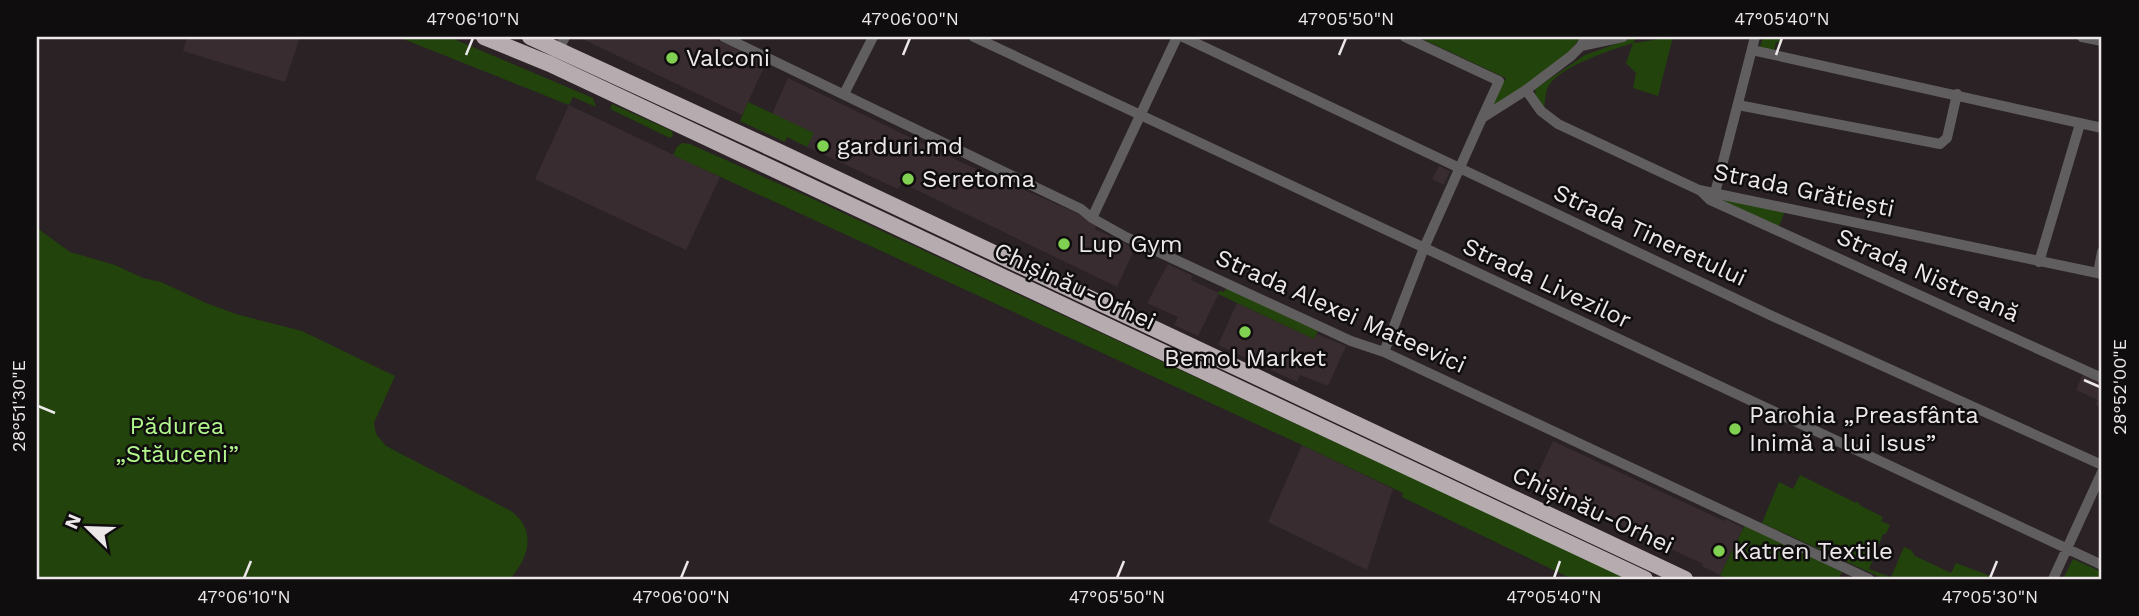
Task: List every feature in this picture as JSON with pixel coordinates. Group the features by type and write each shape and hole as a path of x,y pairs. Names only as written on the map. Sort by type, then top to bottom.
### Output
{"highway":[{"name":"Chișinău-Orhei","path":"484,37 550,64 1644,579"},
{"name":"Chișinău-Orhei","path":"530,37 562,43 1685,579"}],"street":[{"name":"Strada Alexei Mateevici","path":"724,37 1081,209 1126,237 1351,341 1384,352 1869,579"},
{"path":"844,94 873,37"},
{"name":"Strada Livezilor","path":"974,37 2102,565"},
{"path":"1092,218 1177,37"},
{"name":"Strada Tineretului","path":"1183,37 1770,315 2102,465"},
{"path":"1384,352 1424,248 1499,81 1405,37"},
{"path":"1482,118 1526,90 1583,41 1623,37"},
{"path":"1716,193 1755,37"},
{"path":"2082,37 2102,41"},
{"path":"1752,50 2102,128"},
{"name":"Strada Grătiești","path":"1526,90 1541,111 1558,124 1699,190 2100,274 2102,252"},
{"path":"1738,105 1940,144 1947,138 1957,94"},
{"path":"2039,262 2080,124"},
{"name":"Strada Nistreană","path":"1699,190 1710,200 2102,378"},
{"path":"2053,579 2102,472"}],"shaded area":[{"path":"187,37 300,37 285,82 183,51"},
{"path":"578,37 711,37 766,63 742,115"},
{"path":"788,78 965,164 1085,217 1096,226 1095,229 1135,248 1117,287 902,183 898,189 807,147 813,133 772,114"},
{"path":"569,105 720,177 686,250 535,179"},
{"path":"1439,166 1450,171 1444,185 1432,179"},
{"path":"1168,264 1193,276 1191,280 1219,293 1198,336 1174,325 1178,317 1147,303"},
{"path":"1237,303 1314,339 1317,334 1346,346 1328,386 1300,375 1297,382 1218,345"},
{"path":"2083,373 2102,381 2102,408 2095,405 2098,400 2076,390"},
{"path":"1553,441 1743,528 1720,575 1702,566 1703,564 1533,484"},
{"path":"1302,445 1393,489 1367,570 1268,522"}],"green space":[{"path":"398,37 449,37 593,98 596,107 573,97 569,105"},
{"path":"1418,37 1580,37 1552,66 1489,109 1506,78"},
{"path":"1635,37 1634,43 1673,37 1658,96 1633,88 1636,73 1626,63 1633,43 1586,60 1562,73 1548,87 1544,110 1536,98 1535,89 1585,55"},
{"path":"1673,37 1708,37 1697,39"},
{"path":"1763,37 1783,37 1782,43 1776,42 1774,51 1760,47"},
{"path":"748,102 814,133 807,147 787,137 785,142 740,121"},
{"path":"612,104 672,131 673,136 670,138 610,109"},
{"path":"682,143 690,144 811,198 1629,579 1572,579 1402,497 1403,493 1302,445 673,155"},
{"path":"1711,198 1785,211 1779,226"},
{"name":"Pădurea „Stăuceni”","path":"37,228 70,252 161,282 236,314 302,331 395,376 374,423 376,434 386,446 511,511 519,519 527,535 526,553 517,571 510,579 37,579"},
{"path":"1226,288 1318,331 1314,339 1218,294"},
{"path":"1800,475 1856,503 1857,501 1861,506 1883,517 1881,521 1890,525 1886,534 1883,534 1869,569 1891,577 1904,547 1911,550 1915,556 1951,573 1956,563 1998,579 1884,579 1762,523 1779,482 1793,489"},
{"path":"1745,525 1842,572 1838,579 1728,579 1720,575"},
{"path":"2073,559 2102,572 2102,579 2063,579"}],"place":[{"name":"Valconi","path":"672,58"},
{"name":"garduri.md","path":"823,146"},
{"name":"Seretoma","path":"908,179"},
{"name":"Lup Gym","path":"1064,244"},
{"name":"Bemol Market","path":"1245,332"},
{"name":"Parohia „Preasfânta Inimă a lui Isus”","path":"1735,429"},
{"name":"Katren Textile","path":"1719,551"}]}
